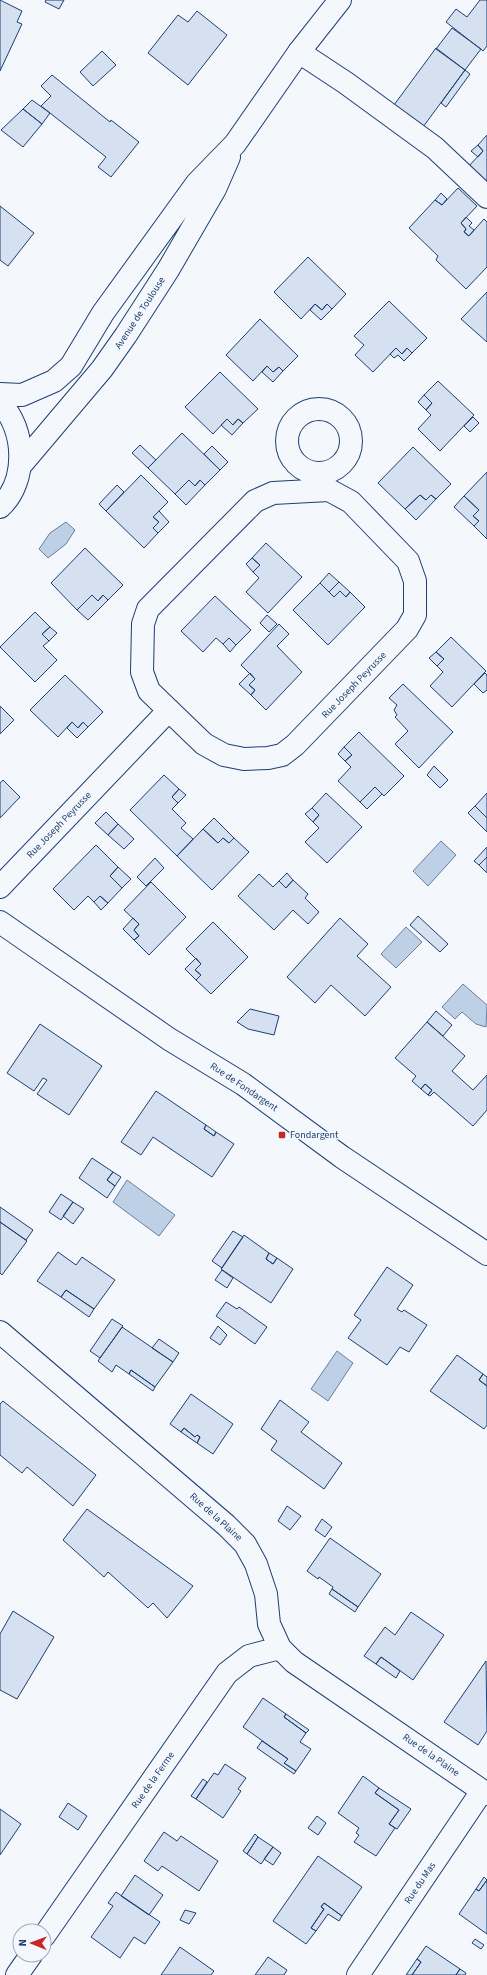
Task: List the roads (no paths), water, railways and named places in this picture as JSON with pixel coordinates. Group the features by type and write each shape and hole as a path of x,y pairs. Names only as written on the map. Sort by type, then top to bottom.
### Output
{"street":[{"name":"Avenue de Toulouse","path":"0,394 22,395 54,381 71,366 103,313 197,183 235,144 299,52 340,0"},
{"path":"299,52 435,148 487,197"},
{"name":"Avenue de Toulouse","path":"20,466 102,370 168,270 215,189 235,144"},
{"path":"0,403 15,425 20,445 20,466 14,486 0,507"},
{"path":"323,408 336,413 344,420 350,430 352,440 350,451 344,461 330,472 319,474 301,467 292,459 288,450 287,439 291,424 299,415 312,409 323,408"},
{"path":"301,467 301,491"},
{"name":"Rue Joseph Peyrusse","path":"330,472 351,502 408,561 415,581 415,615 408,629 295,745 282,755 252,759 224,755 204,744 149,691 142,672 143,624 148,609 255,501 272,493 329,490 351,502"},
{"name":"Rue Joseph Peyrusse","path":"0,887 169,710"},
{"name":"Rue de Fondargent","path":"0,922 169,1039 243,1084 342,1157 487,1254"},
{"name":"Rue de la Plaine","path":"0,1332 226,1525 246,1544 256,1564 266,1594 269,1624 280,1648 294,1662 485,1793"},
{"name":"Rue de la Ferme","path":"52,1925 227,1673 249,1656 280,1648"},
{"name":"Rue du Mas","path":"358,1975 485,1793"},
{"path":"17,1975 25,1963"},
{"path":"0,1968 12,1975"}],"water":[{"path":"66,522 75,530 66,544 48,558 39,549 50,533"},
{"path":"441,841 456,855 428,886 413,871"},
{"path":"406,927 422,942 396,968 381,954"},
{"path":"463,984 487,1005 486,1027 476,1024 462,1012 455,1019 442,1007"},
{"path":"127,1180 175,1215 159,1236 113,1202"},
{"path":"337,1351 353,1363 328,1401 311,1389"}],"place":[{"name":"Fondargent","path":"282,1135"}]}
